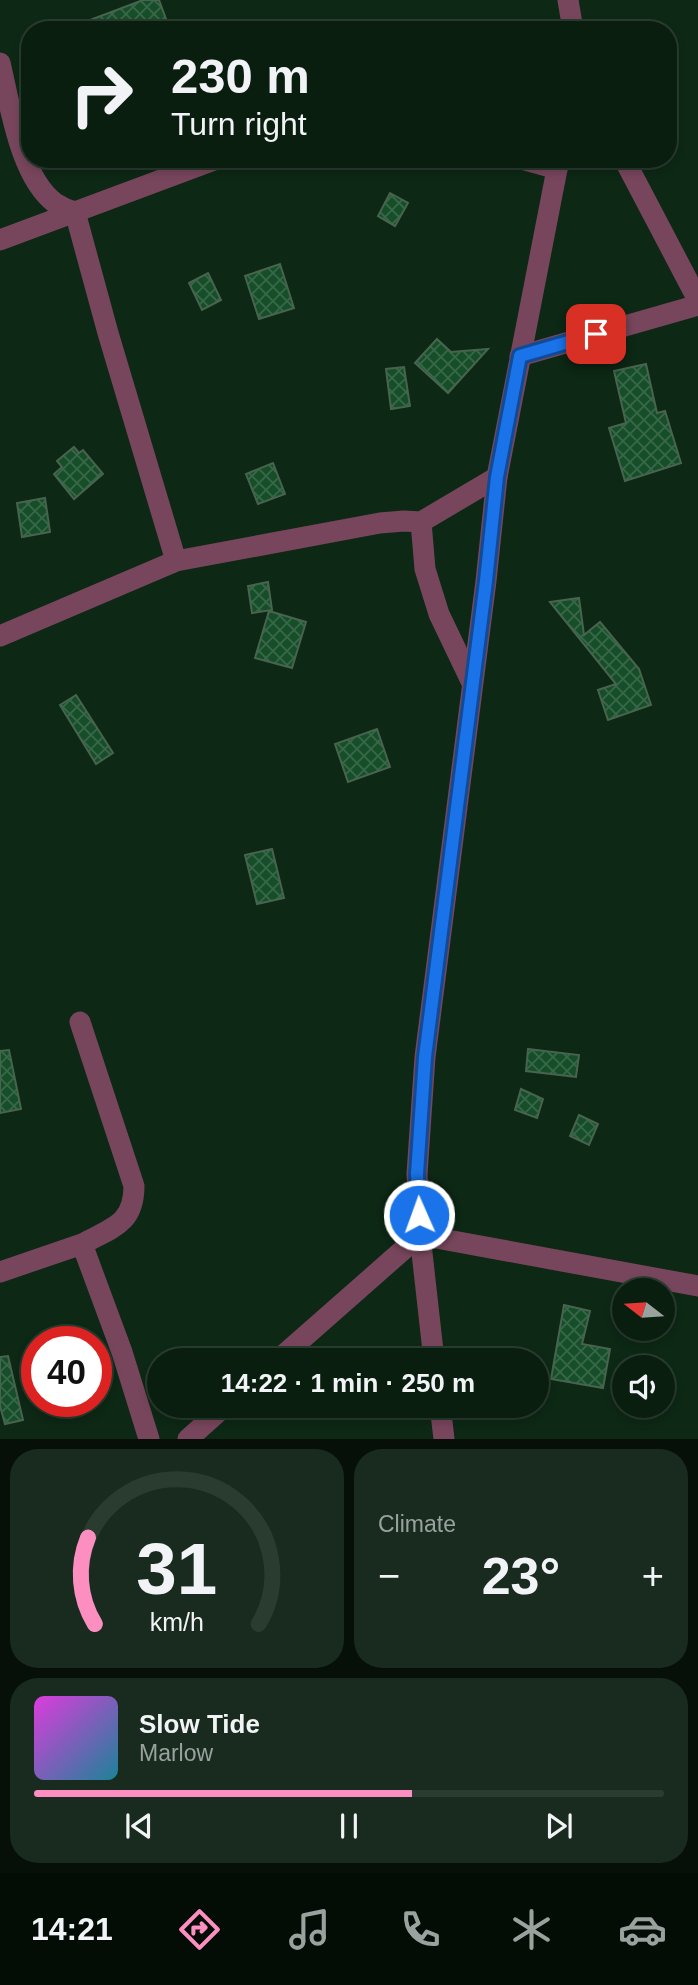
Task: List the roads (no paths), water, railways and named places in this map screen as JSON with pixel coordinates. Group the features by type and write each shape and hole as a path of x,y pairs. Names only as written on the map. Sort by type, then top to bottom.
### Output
{"street":[{"path":"568,0 572,21"},
{"path":"0,63 21,148"},
{"path":"29,168 44,192 56,204 75,212"},
{"path":"0,240 193,168"},
{"path":"433,1348 420,1235 417,1174 425,1057 497,477 557,168"},
{"path":"520,356 698,302 629,168"},
{"path":"75,212 176,561"},
{"path":"0,636 176,561 380,523 421,522 497,477"},
{"path":"421,522 425,569 439,614 472,683"},
{"path":"0,1272 82,1244 117,1226 129,1214 134,1201 134,1186 80,1021"},
{"path":"420,1235 698,1286"},
{"path":"292,1348 420,1235"},
{"path":"82,1244 122,1352 149,1439"},
{"path":"188,1439 211,1418"},
{"path":"441,1418 443,1439"}]}
